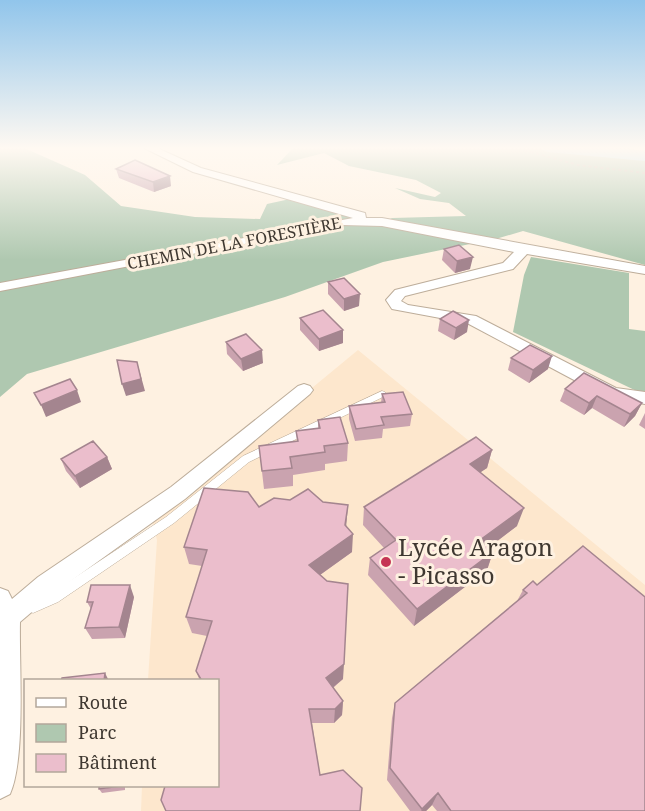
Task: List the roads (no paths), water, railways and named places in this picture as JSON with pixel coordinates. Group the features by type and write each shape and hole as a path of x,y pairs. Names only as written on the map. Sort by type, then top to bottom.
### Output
{"street":[{"path":"250,185 382,222"},
{"name":"CHEMIN DE LA FORESTIÈRE","path":"0,286 343,221 382,222 524,250 645,270"},
{"path":"524,250 508,266 400,293 393,300 397,306 406,309 471,319 612,393 645,398"},
{"path":"0,784 4,748 4,608 46,585 178,493 304,390"}],"lane":[{"path":"4,608 54,598 170,520 246,459 382,394"}],"place":[{"name":"Lycée Aragon - Picasso","path":"386,562"}]}
